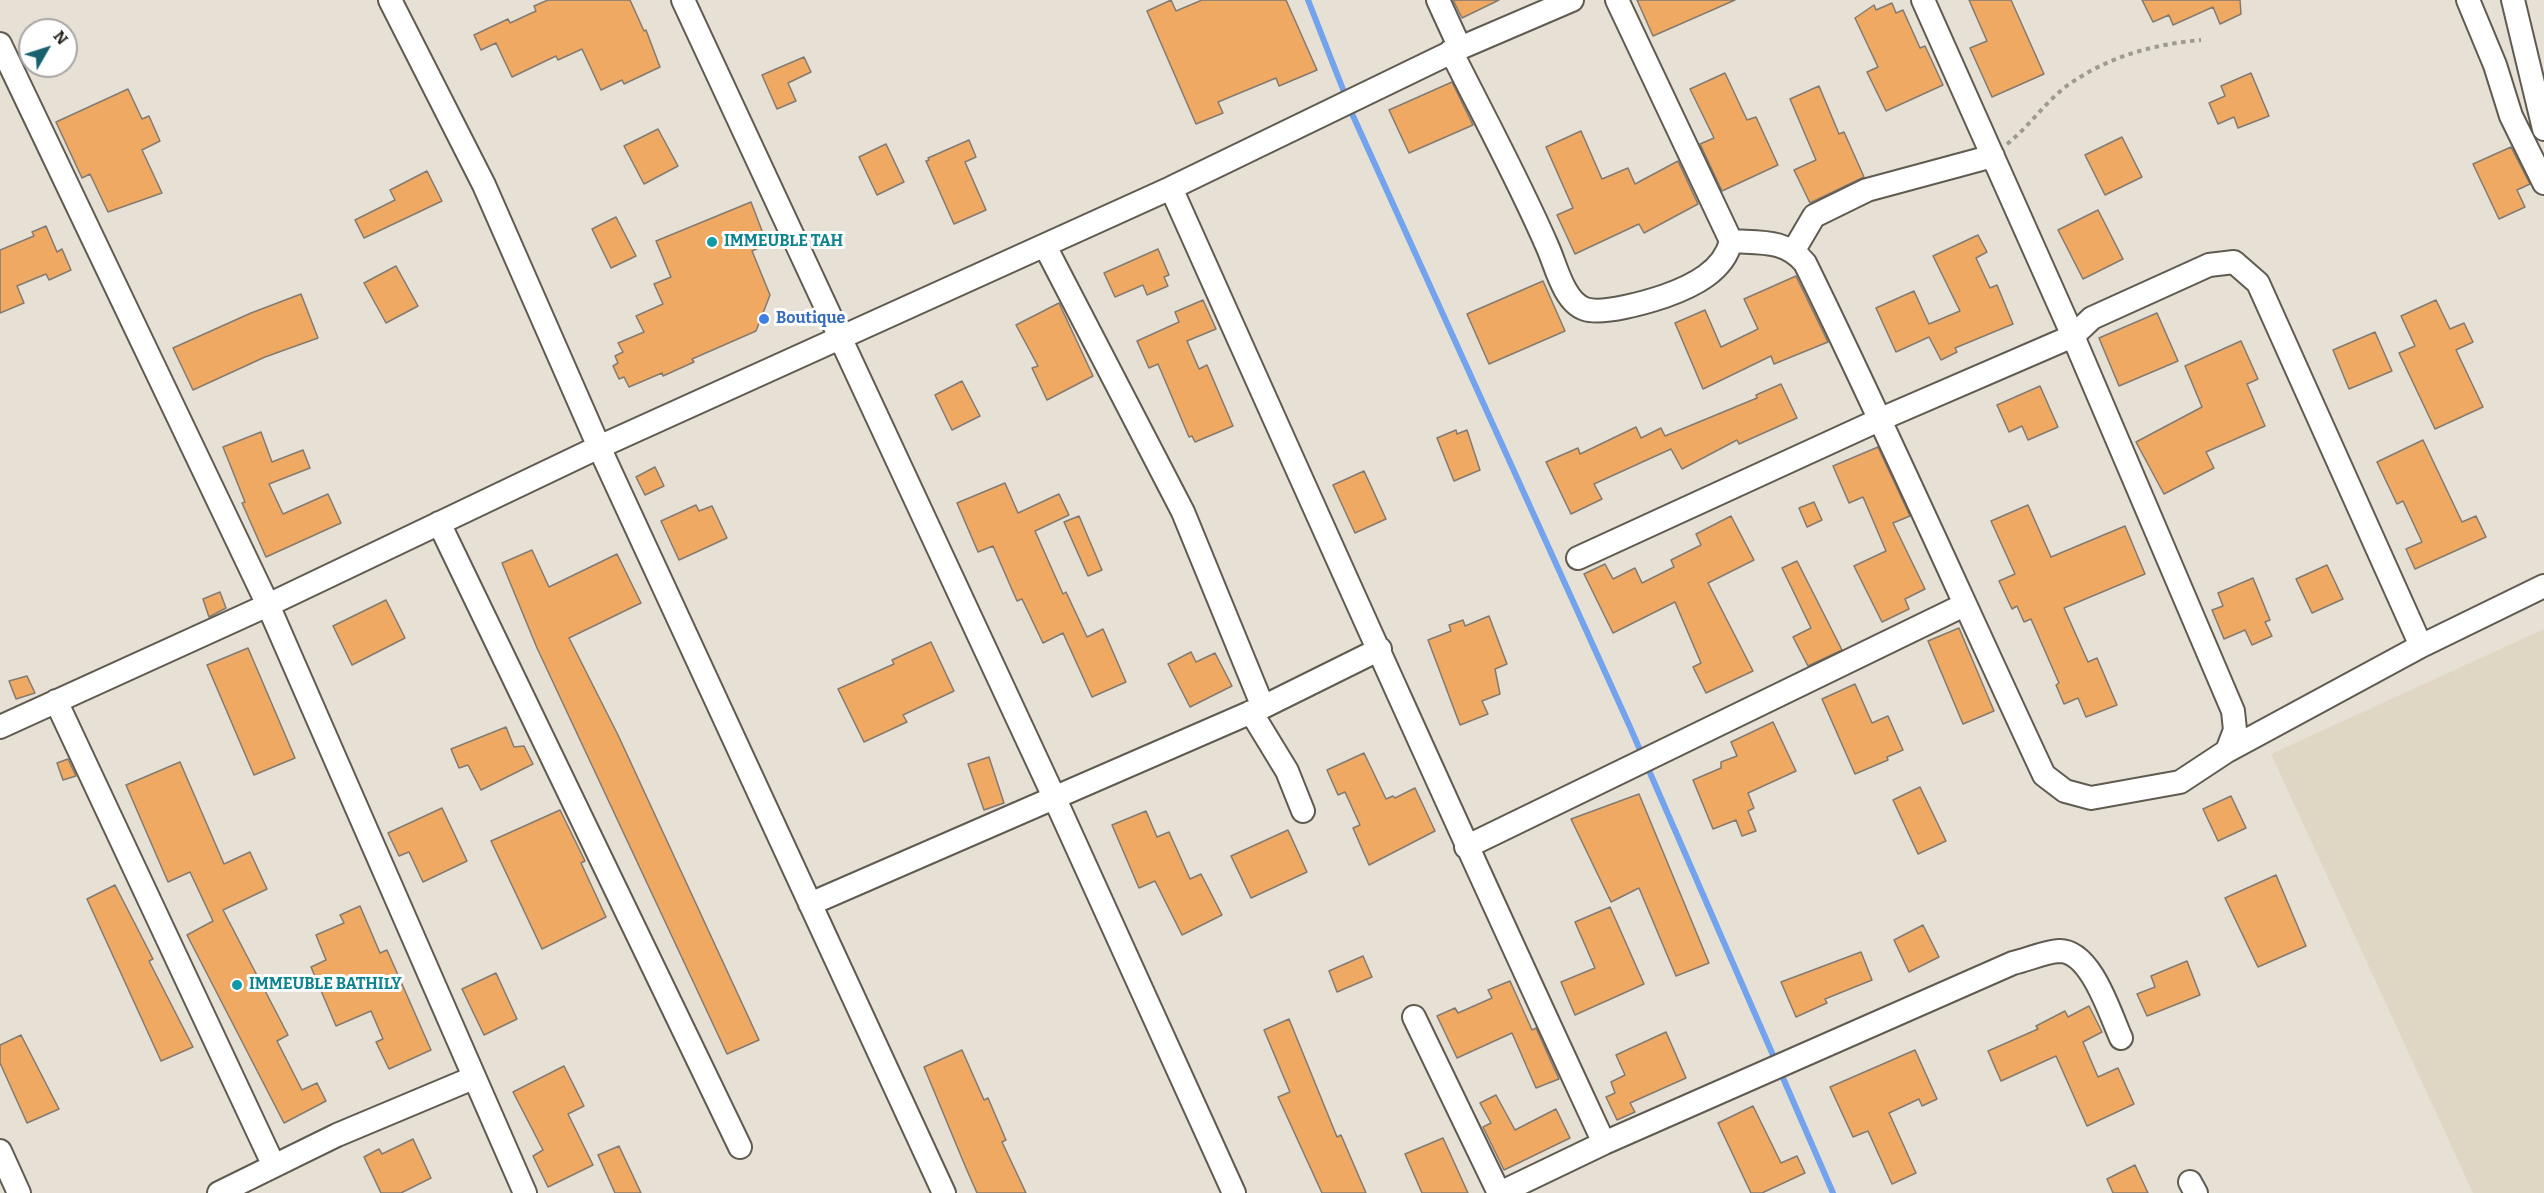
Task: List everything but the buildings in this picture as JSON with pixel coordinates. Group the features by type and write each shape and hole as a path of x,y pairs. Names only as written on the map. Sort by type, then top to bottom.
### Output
{"street":[{"path":"390,0 484,185 599,447 944,1193"},
{"path":"683,0 1055,799 1234,1193"},
{"path":"1438,0 1456,50 1565,287 1572,300 1585,309 1635,306 1675,292 1717,269 1728,256 1731,241 1617,0"},
{"path":"0,727 268,605 599,447 1171,188 1456,50 1572,0"},
{"path":"1923,0 2073,336 2233,711 2235,730 2227,751"},
{"path":"2468,0 2495,65 2511,116 2544,183"},
{"path":"2513,0 2544,129"},
{"path":"0,44 268,605 525,1193"},
{"path":"1794,250 1814,216 1867,190 1993,156"},
{"path":"1171,188 1380,649 1466,847 1605,1143"},
{"path":"1731,241 1779,245 1794,250 1805,263 1881,419 1964,605 2044,775 2065,791 2091,798 2180,782 2227,751 2421,646 2544,586"},
{"path":"1045,246 1183,512 1257,710 1304,811"},
{"path":"1578,558 1881,419 2073,336 2092,318 2209,265 2234,262 2258,284 2421,646"},
{"path":"439,523 740,1147"},
{"path":"1466,847 1964,605"},
{"path":"810,904 1257,710 1380,649"},
{"path":"56,701 274,1166"},
{"path":"1414,1017 1500,1193 1605,1143 2013,963 2060,951 2077,957 2094,977 2121,1038"},
{"path":"219,1193 337,1135 473,1078"},
{"path":"0,1151 19,1193"}],"path":[{"path":"1993,156 2021,133 2070,84 2122,56 2158,45 2201,40"}],"shaded area":[{"path":"2544,629 2544,1193 2473,1193 2271,754"}],"waterway":[{"path":"1308,0 1346,97"},
{"path":"1349,107 1630,727 1776,1062"},
{"path":"1780,1071 1833,1193"}],"place":[{"name":"IMMEUBLE TAH","path":"712,242"},
{"name":"Boutique","path":"764,319"},
{"name":"IMMEUBLE BATHILY","path":"237,985"}]}
